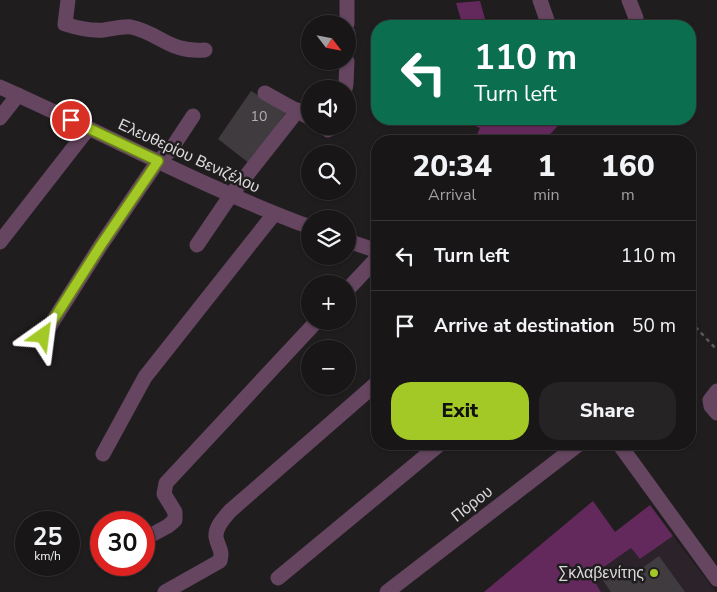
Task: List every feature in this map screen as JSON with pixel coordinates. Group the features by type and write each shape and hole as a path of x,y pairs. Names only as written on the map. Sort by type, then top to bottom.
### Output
{"street":[{"path":"68,0 65,24 79,28 100,30 130,27 172,46 192,51 205,50"},
{"path":"347,0 347,15"},
{"path":"540,0 547,20"},
{"path":"629,0 636,18"},
{"name":"Ελευθερίου Βενιζέλου","path":"0,87 231,195 301,224"},
{"path":"265,92 301,112"},
{"path":"0,118 18,95"},
{"path":"43,336 101,245 158,161 170,151 193,116"},
{"path":"197,245 231,195 301,117"},
{"path":"0,242 88,129"},
{"path":"103,454 145,377 274,214"},
{"path":"356,243 371,248"},
{"path":"356,280 371,264"},
{"path":"155,533 175,520 175,512 164,494 166,483 309,330"},
{"path":"165,592 220,561 222,552 216,536 220,522 230,511 371,388"},
{"path":"717,391 710,400 711,406 717,413"},
{"path":"278,578 433,450"},
{"name":"Πόρου","path":"387,592 571,450"},
{"path":"623,450 717,580"}],"path":[{"path":"696,327 717,350"}],"shaded area":[{"path":"480,1 485,20 461,20 456,3"},
{"path":"473,125 559,125 549,135 477,135 480,128"},
{"path":"593,501 615,532 650,505 673,536 640,559 631,548 591,576 601,592 484,592"},
{"path":"673,536 716,592 601,592 591,576 631,548 640,559"}],"building":[{"path":"251,91 286,112 250,164 218,139"},
{"name":"Σκλαβενίτης","path":"659,556 685,592 611,592 602,579 618,567 627,579"}],"place":[{"name":"Σκλαβενίτης","path":"654,573"}],"route":[{"path":"43,336 101,245 158,161 71,120"}]}
